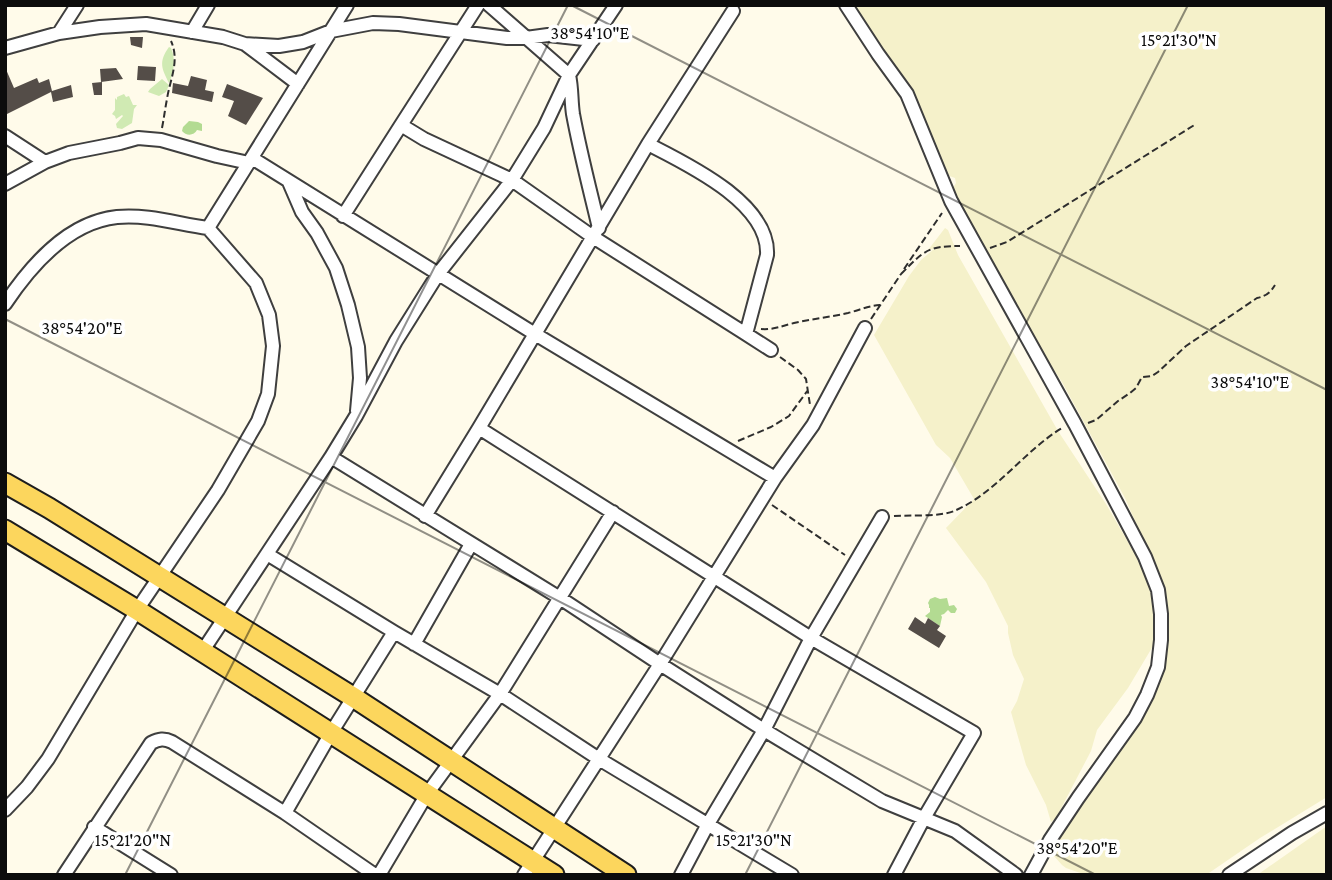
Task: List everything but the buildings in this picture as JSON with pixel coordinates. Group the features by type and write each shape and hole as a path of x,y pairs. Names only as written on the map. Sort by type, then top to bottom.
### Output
{"main road":[{"path":"5,483 353,697 626,875"},
{"path":"5,530 137,610 427,794 528,868 554,875"}],"street":[{"path":"59,33 77,5"},
{"path":"192,32 208,5"},
{"path":"208,228 347,5"},
{"path":"343,216 478,5"},
{"path":"489,5 569,75 596,232"},
{"path":"202,652 331,457 396,341 438,274 512,180 544,128 569,75 616,5"},
{"path":"846,5 907,94 951,201 1068,412 1145,557 1158,590 1161,640 1158,667 1147,695 1135,719 1050,840 1031,875"},
{"path":"425,516 648,144 733,11"},
{"path":"6,48 59,33 146,24 223,37 245,44 279,46 303,42 331,31 373,23 399,23 507,38 548,35 593,40"},
{"path":"245,44 298,84"},
{"path":"401,125 424,139 512,180 747,330 771,350"},
{"path":"5,136 45,162"},
{"path":"5,184 18,175 69,153 138,138 161,140 217,156 250,161 289,182 775,478"},
{"path":"648,144 717,183 737,198 756,220 768,244 747,330"},
{"path":"289,182 302,212 336,268 348,305 358,347 360,378 356,416"},
{"path":"5,304 40,259 72,233 116,217 141,217 208,228 256,283 269,315 273,346 268,394 258,421 218,490 137,610 48,759 5,810"},
{"path":"528,868 660,664 775,478 813,425 865,328"},
{"path":"479,428 811,638 974,733 894,875"},
{"path":"331,457 560,598 764,730 882,801 955,831 1016,875"},
{"path":"64,875 151,743 166,739 285,813 377,875 427,794 500,694 612,512"},
{"path":"681,875 764,730 811,638 882,517"},
{"path":"414,643 471,544"},
{"path":"267,554 500,694 599,759 792,875"},
{"path":"285,813 394,632"},
{"path":"1229,875 1327,813"},
{"path":"94,827 171,875"},
{"path":"53,875 72,862"}],"path":[{"path":"161,140 175,62 170,29"},
{"path":"901,274 923,251 937,247 990,248 1007,242 1196,124"},
{"path":"865,328 951,201"},
{"path":"747,330 769,330 880,304"},
{"path":"771,350 806,379 813,425"},
{"path":"727,449 789,416 808,390"},
{"path":"762,499 855,562"}],"shaded area":[{"path":"855,5 1327,5 1327,797 1206,875 1086,875 1066,868 1054,856 1059,836 1157,687 1162,594 1156,569 1125,498 1062,382 1009,303 956,201 953,188 955,178 944,174 935,145 860,19"},
{"path":"945,228 1058,431 1106,504 1152,589 1153,646 1128,688 1097,730 1091,751 1056,818 1051,822 1046,805 1026,765 1011,712 1024,679 1013,655 1008,626 986,582 946,528 974,499 950,458 936,445 874,335 909,276 934,249 928,250"},
{"path":"1327,826 1327,875 1257,875"}],"green space":[{"path":"169,47 174,61 169,83 162,65"},
{"path":"162,79 169,85 166,92 159,96 148,92 150,89"},
{"path":"124,94 129,96 133,105 137,105 132,123 122,129 117,128 116,124 123,116 116,119 112,114 115,110 115,98 117,100 117,97"},
{"path":"189,121 202,124 202,131 197,130 190,135 184,133 183,127"},
{"path":"947,598 949,606 954,605 957,609 955,613 948,610 941,615 940,626 925,616 930,612 930,599"}]}
